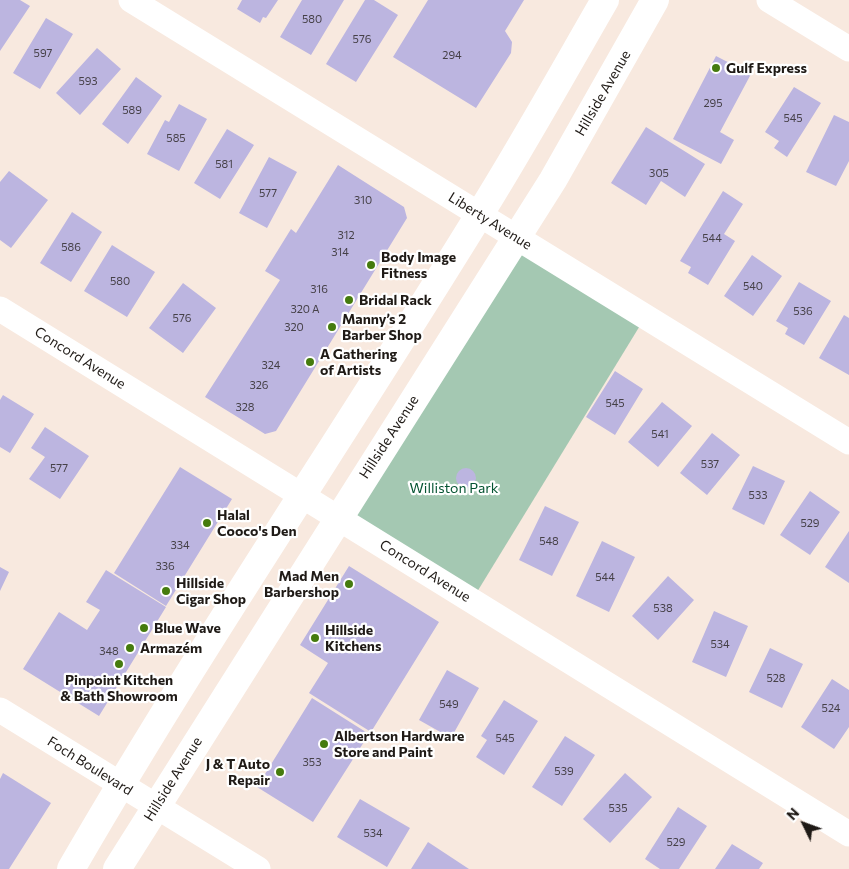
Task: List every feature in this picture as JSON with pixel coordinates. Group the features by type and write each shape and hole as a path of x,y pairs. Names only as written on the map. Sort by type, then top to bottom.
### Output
{"main road":[{"path":"71,869 120,785 479,215 605,0"},
{"name":"Hillside Avenue","path":"117,869 155,806 553,180 655,0"}],"street":[{"name":"Liberty Avenue","path":"131,0 849,442"},
{"path":"769,0 849,49"},
{"name":"Concord Avenue","path":"0,309 849,834"},
{"name":"Foch Boulevard","path":"0,710 258,869"}],"green space":[{"name":"Williston Park","path":"520,248 641,324 477,592 348,515"}],"building":[{"path":"0,0 20,0 30,6 0,51"},
{"path":"242,0 278,0 266,18 263,17 260,23 237,9"},
{"path":"302,0 344,0 311,55 280,37"},
{"path":"365,0 374,0 398,15 356,82 326,64"},
{"path":"428,0 524,0 505,31 512,42 511,53 476,108 393,57"},
{"path":"46,18 73,34 40,89 13,73"},
{"path":"97,48 121,69 80,115 56,93"},
{"path":"716,56 751,74 720,132 734,140 721,164 673,139"},
{"path":"136,77 162,96 128,144 102,124"},
{"path":"794,87 821,103 787,157 774,148 779,141 765,132"},
{"path":"179,104 207,119 179,171 147,154 165,120 169,122"},
{"path":"834,115 849,122 849,161 836,186 806,172"},
{"path":"646,127 705,164 685,197 661,181 646,205 611,183"},
{"path":"227,129 254,145 220,199 194,183"},
{"path":"269,157 297,172 267,228 239,213"},
{"path":"338,165 404,207 407,218 276,431 265,434 205,397 280,280 265,271 291,229 296,233"},
{"path":"9,171 48,200 11,248 0,240 0,182"},
{"path":"723,191 743,204 724,234 735,241 708,285 688,273 691,267 680,261"},
{"path":"72,212 102,232 71,282 40,263"},
{"path":"112,245 155,272 127,317 84,291"},
{"path":"752,255 782,276 753,316 724,296"},
{"path":"799,282 831,301 804,345 785,334 788,328 776,321"},
{"path":"183,283 216,308 183,353 149,328"},
{"path":"844,315 849,318 849,375 819,358"},
{"path":"615,371 643,389 615,435 586,417"},
{"path":"3,395 34,414 10,453 0,447 0,400"},
{"path":"662,402 692,426 658,467 628,442"},
{"path":"45,427 89,456 60,499 29,479 45,457 31,448"},
{"path":"712,433 740,455 707,495 680,473"},
{"path":"753,466 785,481 764,525 732,509"},
{"path":"180,467 232,499 166,606 114,573"},
{"path":"466,468 473,471 476,478 473,485 466,488 459,485 456,478 459,471"},
{"path":"810,491 840,512 810,555 780,535"},
{"path":"545,506 579,522 552,576 519,560"},
{"path":"849,531 849,583 825,567"},
{"path":"602,541 635,557 609,612 576,596"},
{"path":"349,566 439,622 371,732 309,693 328,663 300,645"},
{"path":"0,567 9,572 0,591"},
{"path":"106,570 166,607 99,716 23,669 59,612 87,630 100,610 86,602"},
{"path":"668,576 694,600 658,640 632,616"},
{"path":"714,611 748,626 726,677 692,662"},
{"path":"770,648 803,664 782,708 749,692"},
{"path":"447,670 479,688 451,738 419,720"},
{"path":"832,679 849,690 849,727 834,749 801,727"},
{"path":"312,698 369,734 313,822 257,787"},
{"path":"504,700 538,721 504,775 476,757 487,740 481,736"},
{"path":"565,736 595,755 562,806 532,787"},
{"path":"3,773 51,803 9,869 0,869 0,779"},
{"path":"625,773 652,797 610,843 583,819"},
{"path":"360,799 410,828 387,867 337,837"},
{"path":"678,807 707,826 679,869 660,869 645,859"},
{"path":"428,842 469,869 411,869"},
{"path":"732,844 763,863 759,869 715,869"}],"place":[{"name":"Gulf Express","path":"716,68"},
{"name":"Body Image Fitness","path":"371,265"},
{"name":"Bridal Rack","path":"349,300"},
{"name":"Manny’s 2 Barber Shop","path":"332,327"},
{"name":"A Gathering of Artists","path":"310,362"},
{"name":"Halal Cooco's Den","path":"207,523"},
{"name":"Mad Men Barbershop","path":"349,584"},
{"name":"Hillside Cigar Shop","path":"166,591"},
{"name":"Blue Wave","path":"144,628"},
{"name":"Hillside Kitchens","path":"315,638"},
{"name":"Armazém","path":"130,648"},
{"name":"Pinpoint Kitchen & Bath Showroom","path":"119,664"},
{"name":"Albertson Hardware Store and Paint","path":"324,744"},
{"name":"J & T Auto Repair","path":"280,772"}]}
